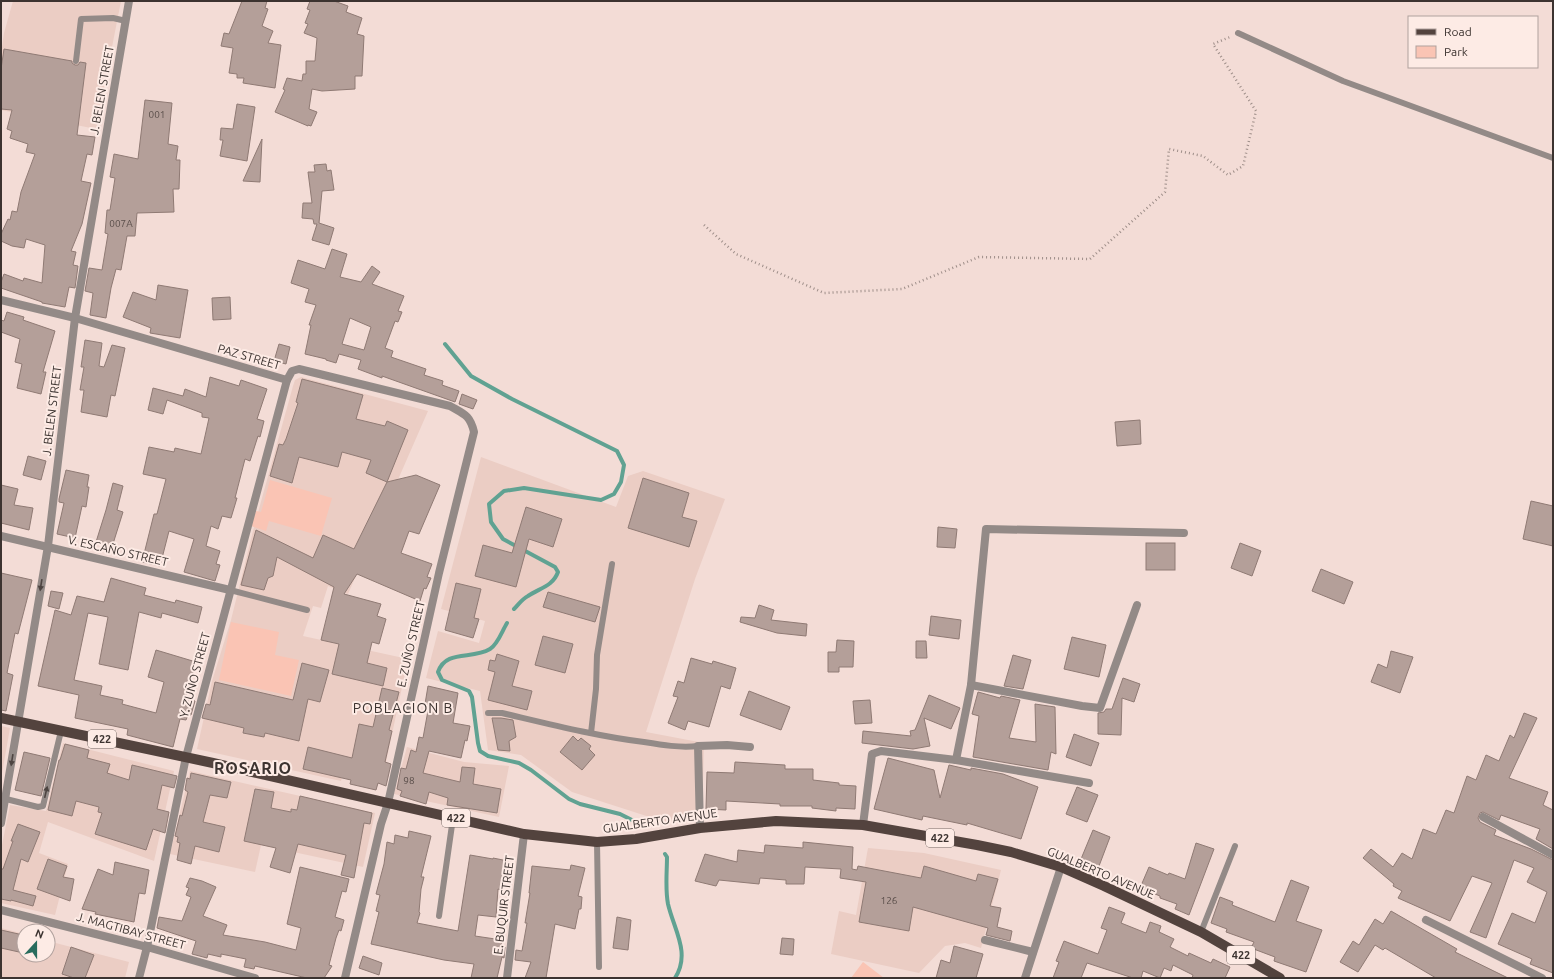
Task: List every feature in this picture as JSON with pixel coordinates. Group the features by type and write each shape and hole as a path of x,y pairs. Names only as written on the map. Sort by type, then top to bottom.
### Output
{"main road":[{"name":"GUALBERTO AVENUE","path":"1,718 186,757 524,834 597,842 636,839 700,828 776,821 863,825 977,845 1010,852 1061,867 1149,906 1201,932 1280,978"}],"street":[{"name":"J. BELEN STREET","path":"1,824 48,546 75,318 130,1"},
{"name":"PAZ STREET","path":"1,300 75,318 287,380 292,371 299,369 450,406 472,422 474,432"},
{"name":"Y. ZUÑO STREET","path":"139,978 186,757 287,380"},
{"name":"E. ZUÑO STREET","path":"345,978 381,824 388,803 439,573 474,432"},
{"path":"956,760 971,685 986,529 1184,533"},
{"name":"V. ESCAÑO STREET","path":"1,536 230,590"},
{"path":"971,685 1100,708 1137,605"},
{"path":"700,828 698,746 726,745 750,747"},
{"path":"863,825 872,754 881,751 956,760 1089,783"},
{"path":"1483,817 1553,856"},
{"name":"E. BUQUIR STREET","path":"507,978 524,834"},
{"path":"1025,978 1061,867"},
{"name":"J. MAGTIBAY STREET","path":"1,910 147,946 255,978"},
{"path":"1426,920 1542,978"},
{"path":"985,940 1033,952"}],"lane":[{"path":"76,61 81,19 113,18 126,21"},
{"path":"1238,33 1343,81 1553,158"},
{"path":"591,734 596,689 597,655 612,564"},
{"path":"230,590 307,610"},
{"path":"488,713 502,712 591,734 681,747 698,746"},
{"path":"6,799 38,807 43,806 61,730"},
{"path":"439,916 453,818"},
{"path":"597,842 599,967"},
{"path":"1201,932 1234,846"}],"path":[{"path":"704,225 736,254 824,293 902,288 979,257 1090,259 1165,192 1169,149 1203,156 1228,175 1243,166 1256,111 1213,44 1238,33"}],"shaded area":[{"path":"13,1 121,1 96,129 1,110 1,54 4,33"},
{"path":"301,377 428,411 348,594 328,586 321,608 313,606 303,636 408,659 385,767 347,760 341,781 197,749 212,681 231,620 254,527 293,386 295,380"},
{"path":"481,457 616,507 628,476 643,471 725,499 695,579 646,732 704,743 702,821 665,822 572,792 521,755 488,750 480,691 426,678 438,631 479,643 485,621 441,609"},
{"path":"1,726 10,728 1,779"},
{"path":"63,743 174,771 154,861 48,822 39,853 68,864 55,915 1,903 1,850 10,805 46,811"},
{"path":"407,747 464,762 509,766 499,817 394,794"},
{"path":"190,771 375,813 363,867 261,845 255,872 170,854"},
{"path":"868,848 924,853 1001,870 981,948 965,943 945,946 919,973 831,954 839,911 856,915"},
{"path":"1,928 16,932 16,963 56,963 56,943 129,962 125,978 1,978"}],"green space":[{"path":"270,480 332,498 321,536 269,521 266,531 251,526 256,511 261,512"},
{"path":"231,622 279,632 275,655 299,660 291,696 219,680"},
{"path":"863,962 884,978 851,978"}],"building":[{"path":"242,1 267,1 265,8 268,9 262,26 273,31 268,43 281,45 275,88 243,83 244,78 237,78 237,74 229,73 233,48 221,46 224,33 229,34"},
{"path":"310,1 334,1 348,6 346,12 362,18 357,34 364,36 362,76 355,76 355,89 322,91 312,89 309,109 317,112 311,126 308,126 275,112 285,90 283,89 287,78 302,81 303,74 306,74 306,61 315,61 317,38 304,33 308,24 305,23 310,10 307,9"},
{"path":"4,49 72,61 75,65 78,65 80,62 86,63 77,135 95,137 92,155 87,154 81,181 91,183 82,224 71,251 76,252 73,265 78,266 75,288 69,287 65,307 42,303 1,288 1,282 4,274 23,281 24,278 42,283 45,245 26,239 24,248 12,246 1,241 1,234 8,219 10,220 12,211 17,212 21,192 35,154 26,152 28,144 10,138 12,131 7,129 12,110 1,109 1,69"},
{"path":"145,100 172,103 168,144 178,146 176,160 180,160 179,189 173,189 174,212 137,213 135,236 127,236 121,270 116,269 106,318 90,315 93,293 85,291 89,268 102,270 108,234 105,233 107,210 110,210 115,178 110,177 114,154 138,159"},
{"path":"237,104 255,107 247,161 220,156 223,140 220,140 221,128 233,129"},
{"path":"262,139 260,182 243,181"},
{"path":"326,164 327,171 331,170 334,190 322,191 319,223 334,228 329,245 312,240 317,224 314,224 313,219 302,218 303,203 312,203 308,172 315,172 314,165"},
{"path":"332,249 347,254 340,277 361,282 372,266 380,272 372,284 404,296 398,311 402,312 398,322 395,321 385,348 393,351 391,357 426,369 424,375 443,381 442,385 459,391 455,402 358,369 361,360 339,354 336,363 305,354 311,325 309,325 316,305 305,302 309,289 291,283 298,260 325,269","holes":["350,318 371,327 364,350 342,344"]},
{"path":"158,285 188,290 180,338 150,333 151,328 123,317 133,292 156,300"},
{"path":"230,297 231,319 213,320 212,298"},
{"path":"7,312 24,317 23,320 55,331 43,372 46,372 41,394 17,388 22,364 15,362 20,339 1,332 1,320 4,321"},
{"path":"85,340 102,343 99,366 104,367 112,345 125,348 115,396 111,395 107,417 81,412 84,390 80,390 84,367 81,367"},
{"path":"279,344 290,347 286,364 274,361"},
{"path":"210,377 239,386 241,380 267,389 257,419 264,421 260,437 258,436 250,461 245,459 235,498 237,498 231,518 222,516 218,529 211,526 206,546 220,551 216,564 220,565 215,581 184,572 194,539 169,531 160,566 142,562 154,514 157,514 166,479 143,474 149,447 174,452 175,448 201,454 209,418 202,417 202,413 167,400 163,414 148,410 153,388 183,396 185,389 206,397"},
{"path":"302,379 363,395 356,419 385,426 387,421 408,430 387,482 366,473 371,460 342,452 338,467 299,457 292,483 270,476 279,444 283,445 286,439 298,403 296,402"},
{"path":"462,394 477,400 473,409 459,404"},
{"path":"1140,420 1141,444 1117,446 1115,422"},
{"path":"28,456 46,461 41,480 23,475"},
{"path":"66,470 89,475 86,507 82,506 75,538 57,534 64,503 59,502 59,499"},
{"path":"416,475 440,485 419,534 409,531 401,553 432,564 427,577 431,578 426,589 424,588 420,601 357,574 344,594 381,604 377,616 386,619 379,644 372,642 367,663 387,668 383,686 332,674 339,644 321,640 334,587 277,557 273,576 268,578 264,590 241,585 256,530 313,558 323,535 354,549 387,482"},
{"path":"643,478 689,493 682,517 697,521 689,547 628,528"},
{"path":"113,483 123,486 117,510 123,512 112,547 96,542"},
{"path":"1,485 18,489 14,505 33,508 29,530 1,523"},
{"path":"1531,501 1553,506 1553,546 1523,539"},
{"path":"526,507 562,519 553,547 529,539 516,587 475,576 483,545 512,553"},
{"path":"938,527 957,529 955,548 937,547"},
{"path":"1146,543 1175,543 1175,570 1146,570"},
{"path":"1240,543 1261,551 1252,576 1231,568"},
{"path":"1321,569 1353,582 1344,604 1312,591"},
{"path":"1,573 32,580 18,634 15,633 7,673 13,675 6,711 1,710"},
{"path":"111,578 146,588 144,595 175,603 176,600 202,607 198,623 162,613 161,618 139,612 128,670 99,664 108,617 88,613 74,680 102,686 100,695 123,700 122,704 156,713 164,682 148,677 156,650 196,662 185,699 195,701 191,715 188,715 186,720 180,719 173,747 127,735 128,729 75,718 79,695 38,686 55,610 71,615 77,596 104,602"},
{"path":"456,583 481,589 474,618 479,619 473,638 445,630"},
{"path":"51,591 63,593 59,609 48,606"},
{"path":"548,592 600,607 595,622 543,607"},
{"path":"759,605 774,610 771,620 807,624 806,636 777,633 740,622 741,617 755,618"},
{"path":"931,616 961,620 959,639 929,635"},
{"path":"543,636 573,644 565,673 535,665"},
{"path":"1072,637 1106,645 1099,677 1064,669"},
{"path":"837,640 854,641 853,667 839,667 839,672 828,672 828,652 836,652"},
{"path":"916,641 926,641 927,658 916,658"},
{"path":"1391,651 1413,657 1400,693 1371,682 1378,664 1387,668"},
{"path":"497,654 519,661 512,686 532,691 527,710 488,700 495,672 488,670 490,660 495,661"},
{"path":"1013,655 1031,660 1023,689 1004,686"},
{"path":"691,658 712,664 713,661 736,668 730,689 721,686 709,727 688,721 685,730 668,723 678,697 673,696 678,681 684,683"},
{"path":"302,663 329,670 320,702 308,699 299,741 265,733 264,737 243,733 244,728 202,718 206,704 210,705 215,682 293,700"},
{"path":"1123,678 1140,684 1134,702 1122,698 1121,735 1098,734 1098,713 1104,712 1106,709 1112,709"},
{"path":"428,686 458,693 453,723 470,726 461,758 429,751 423,773 460,782 462,767 475,768 473,784 501,789 497,813 447,805 448,798 429,792 426,804 400,796 402,791 397,789 401,768 406,769 411,750 416,752 419,737 423,738 429,705 425,704"},
{"path":"382,688 399,692 389,730 392,731 385,762 391,764 386,786 378,783 376,790 350,784 351,780 303,769 308,747 352,758 359,724 373,727"},
{"path":"749,691 790,707 781,730 740,715"},
{"path":"978,692 1000,698 1001,696 1020,700 1009,738 1036,742 1035,704 1055,707 1056,754 1051,752 1048,770 973,757 979,716 972,714"},
{"path":"929,695 960,708 951,729 924,718 930,746 913,749 862,743 863,731 911,736 910,731 915,730"},
{"path":"870,700 872,723 855,724 853,701"},
{"path":"1524,713 1537,718 1509,778 1548,792 1543,805 1553,810 1553,849 1536,839 1540,829 1501,815 1499,820 1483,812 1480,813 1478,818 1480,822 1496,830 1494,835 1531,849 1553,860 1553,973 1530,964 1532,959 1498,944 1512,913 1535,923 1547,892 1527,882 1534,868 1514,860 1486,938 1470,932 1492,883 1472,876 1450,921 1398,898 1402,891 1393,886 1394,884 1363,858 1371,849 1393,867 1402,853 1412,859 1423,829 1436,834 1446,810 1454,813 1467,776 1476,780 1486,755 1499,761 1510,735 1514,738"},
{"path":"492,718 513,720 516,737 509,741 510,751 498,750"},
{"path":"1074,734 1099,743 1091,766 1066,757"},
{"path":"573,736 578,741 581,738 591,746 589,749 595,755 582,770 560,752"},
{"path":"65,744 89,750 87,758 110,764 107,773 129,780 132,765 177,776 174,788 162,785 157,809 169,812 165,833 153,829 146,850 95,834 102,813 98,812 99,807 76,801 72,816 48,810 59,760"},
{"path":"24,752 50,758 41,796 15,790"},
{"path":"888,758 934,770 940,798 949,765 971,770 971,768 1003,774 1038,787 1021,839 967,823 967,825 923,816 922,820 874,809"},
{"path":"735,762 785,765 785,769 813,769 813,780 839,783 839,785 856,786 855,809 836,808 836,811 812,808 812,806 780,806 780,804 726,801 726,810 706,809 707,772 734,773"},
{"path":"191,773 231,782 227,798 210,795 203,822 225,827 219,852 195,846 191,864 177,860 180,843 177,842 178,837 175,836 188,792 185,790 187,778 190,779"},
{"path":"1077,787 1098,795 1087,822 1066,814"},
{"path":"255,789 274,792 271,808 291,812 291,809 297,810 300,796 372,813 370,824 364,823 354,878 341,875 346,855 298,844 290,873 270,867 276,848 244,841"},
{"path":"18,824 40,832 28,862 21,859 13,890 36,896 33,906 1,899 1,869 3,869 13,841 11,841"},
{"path":"1093,830 1110,837 1099,866 1081,859"},
{"path":"409,831 431,836 421,877 424,877 421,889 420,913 417,923 458,931 470,855 508,861 501,890 498,889 496,917 478,915 475,936 502,940 501,946 505,947 504,958 502,957 497,978 471,978 474,964 444,960 371,944 379,912 376,911 380,895 376,894 384,864 387,842 394,844 395,835 408,838"},
{"path":"803,842 853,847 852,869 857,870 858,866 921,878 924,866 976,881 978,874 998,879 990,906 1001,908 997,927 1012,931 1010,941 986,935 988,928 913,907 909,931 859,922 866,882 840,878 841,869 805,867 804,884 786,884 786,880 760,878 759,884 719,880 716,886 695,881 705,854 737,862 738,850 764,853 765,845 803,848"},
{"path":"1196,843 1214,849 1189,915 1175,909 1177,904 1160,898 1160,896 1140,888 1149,867 1168,875 1169,873 1185,879"},
{"path":"48,859 67,866 63,877 74,879 70,901 37,889"},
{"path":"115,862 149,870 145,894 139,893 134,922 95,914 96,912 82,909 98,869 113,875"},
{"path":"571,865 585,868 578,896 582,897 581,909 579,909 575,929 555,924 546,978 525,978 531,962 515,960 516,950 522,951 527,923 525,923 530,893 532,866 570,870"},
{"path":"300,867 349,879 346,892 342,891 335,917 344,920 341,931 339,930 336,938 329,965 332,966 324,978 307,978 255,966 254,969 244,967 246,959 221,954 221,957 208,954 207,958 192,954 196,941 157,928 159,917 182,921 191,897 186,895 189,888 186,887 190,878 216,887 203,916 227,925 223,935 265,942 296,950 301,928 287,924"},
{"path":"1291,880 1309,887 1296,921 1322,930 1306,972 1274,961 1275,957 1251,948 1254,942 1226,932 1227,929 1211,923 1220,897 1233,902 1232,905 1275,922"},
{"path":"1109,907 1125,913 1121,923 1146,933 1150,922 1161,926 1159,932 1174,939 1170,947 1188,956 1189,953 1211,963 1213,959 1230,967 1225,978 1192,978 1193,975 1173,965 1171,971 1164,968 1160,978 1143,971 1141,978 1133,978 1087,963 1081,978 1053,978 1059,962 1056,961 1064,941 1098,954 1107,930 1101,928"},
{"path":"1391,911 1457,949 1455,952 1508,978 1436,978 1385,948 1383,950 1375,945 1358,972 1340,962 1353,941 1359,945 1375,919 1383,924"},
{"path":"617,917 631,920 628,950 613,948"},
{"path":"1,930 16,933 16,951 1,948"},
{"path":"782,938 794,939 793,955 780,954"},
{"path":"954,946 983,954 976,978 936,978 941,960 950,963"},
{"path":"71,947 94,955 85,978 74,978 62,974"},
{"path":"363,956 382,963 379,975 359,968"}],"waterway":[{"path":"445,344 471,376 512,399 617,451 624,465 621,482 614,494 601,500 524,488 504,491 489,504 491,522 503,539 555,567 558,572 553,581 526,597 514,609"},
{"path":"507,623 498,641 493,647 483,652 447,660 438,672 442,680 469,691 472,697 480,751 488,756 519,763 531,770 569,799 580,804 620,814 642,825"},
{"path":"665,854 667,857 667,898 680,941 682,960 680,969 675,978"}],"district":[{"name":"POBLACION B","path":"403,708"},
{"name":"ROSARIO","path":"253,768"}]}
